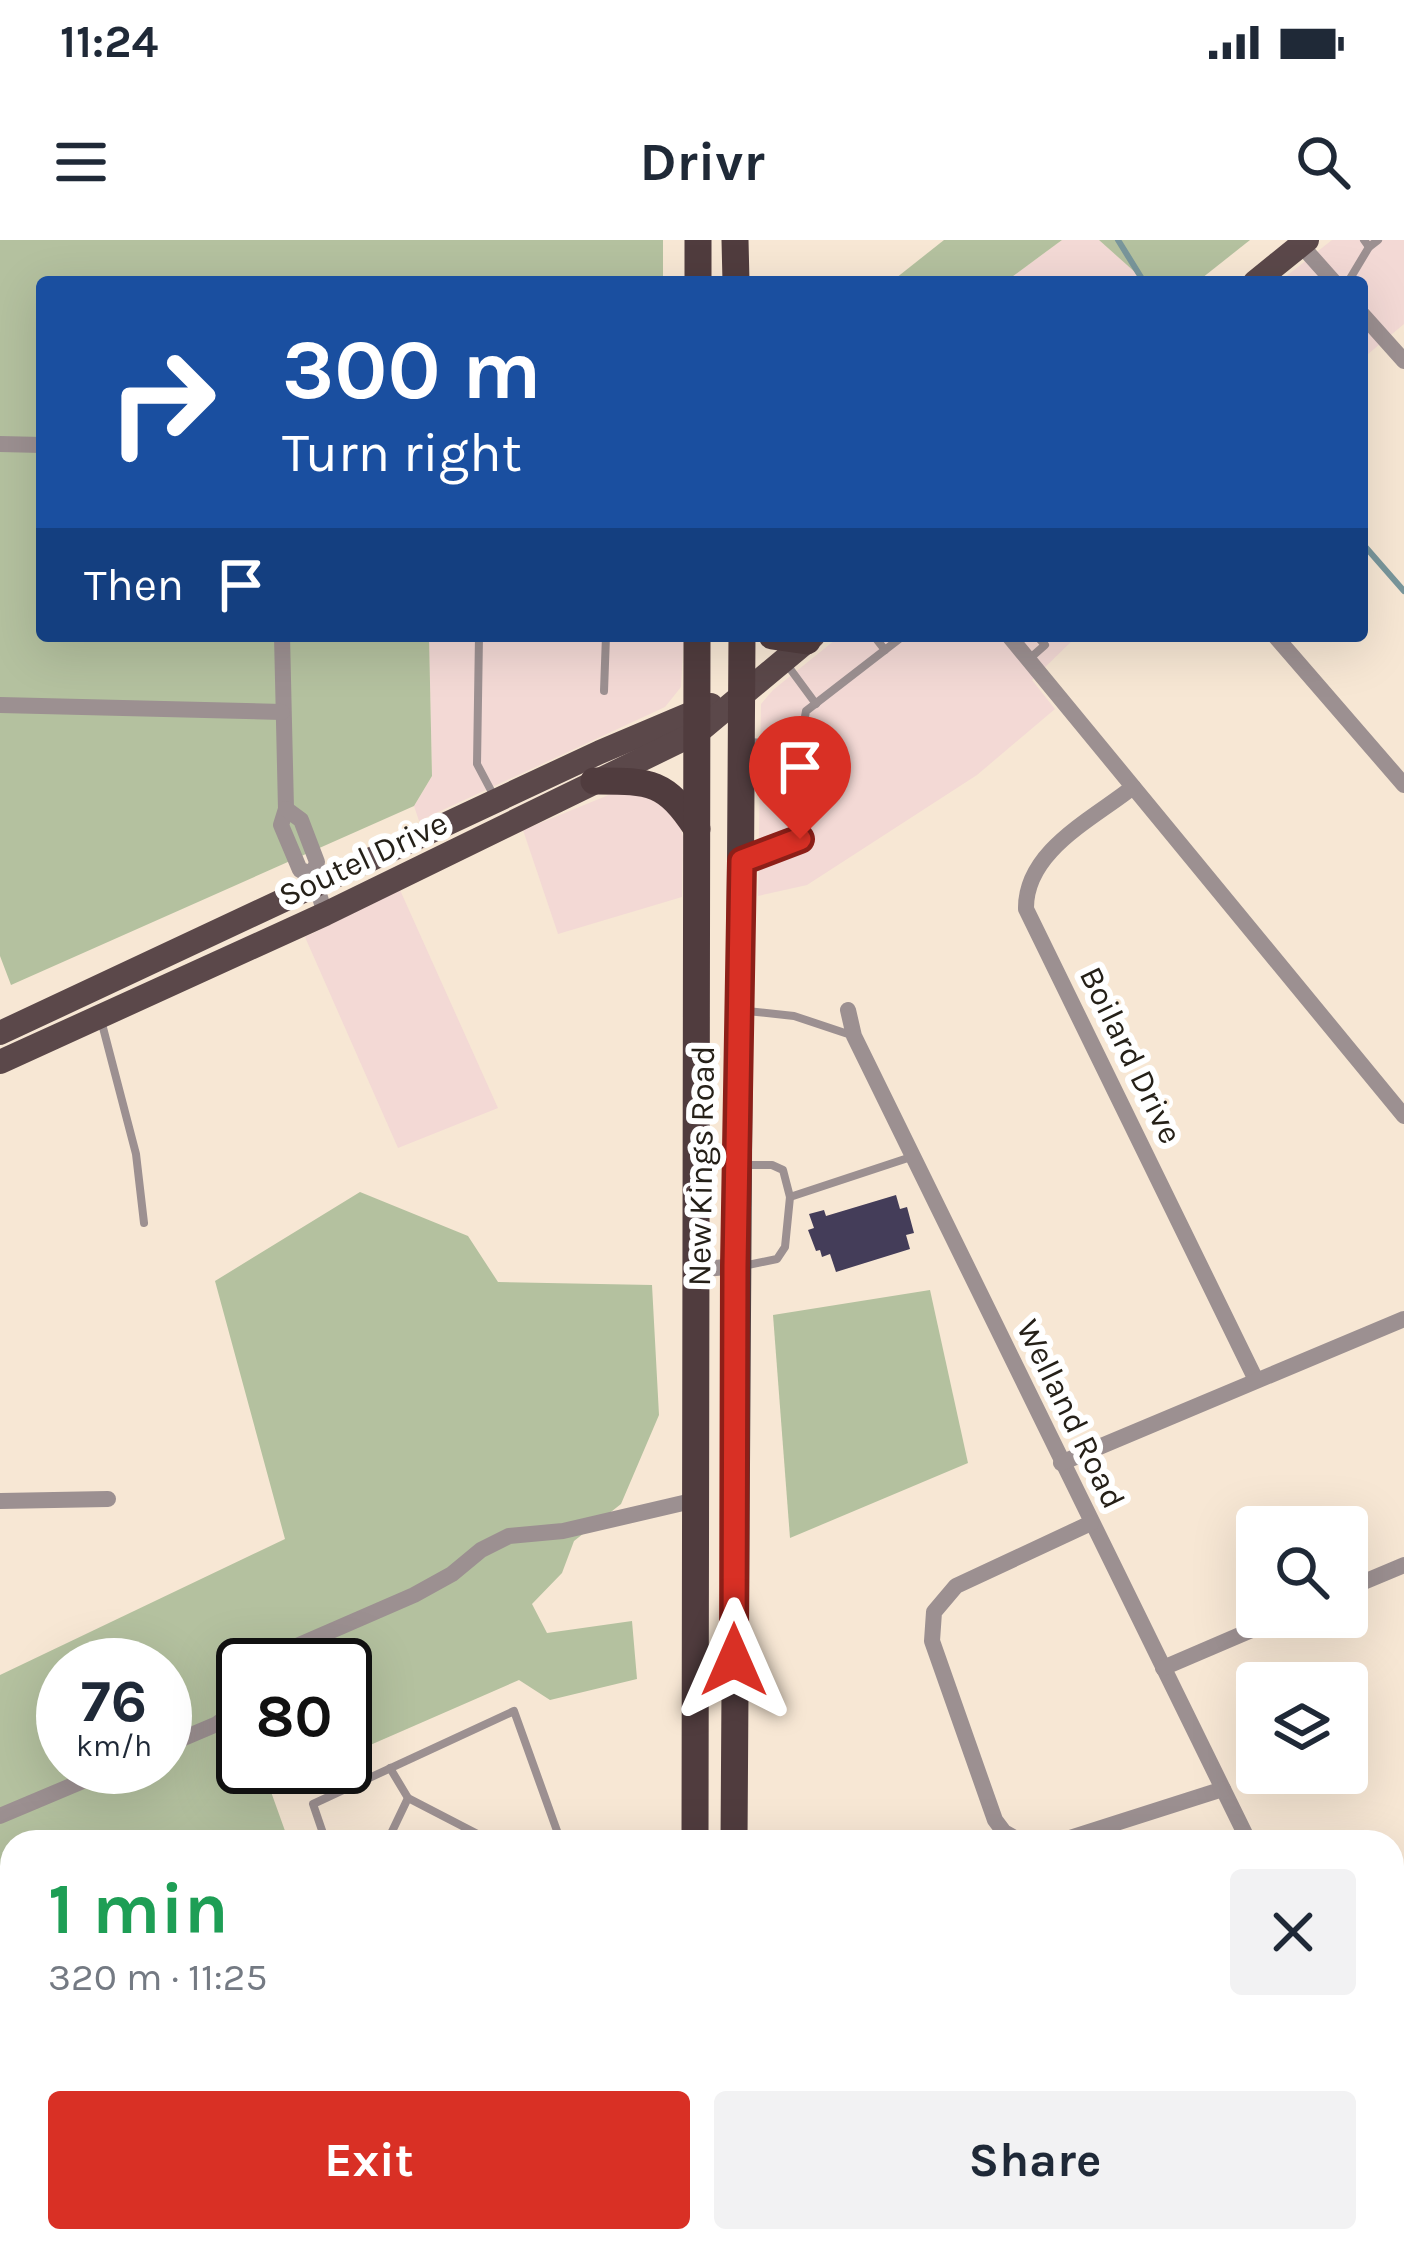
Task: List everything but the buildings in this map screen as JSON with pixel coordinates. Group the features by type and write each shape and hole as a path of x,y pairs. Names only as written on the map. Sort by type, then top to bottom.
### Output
{"highway":[{"path":"698,240 698,276"},
{"path":"735,240 736,276"},
{"name":"New Kings Road","path":"695,1830 697,642"},
{"name":"New Kings Road","path":"734,1830 742,642"},
{"path":"594,781 646,781 665,789 697,829"}],"main road":[{"path":"1262,276 1304,242"},
{"name":"Soutel Drive","path":"0,1062 325,914 594,781 742,694 778,648"},
{"name":"Soutel Drive","path":"0,1033 315,880 697,721"}],"street":[{"path":"1304,242 1330,276"},
{"path":"1368,321 1404,361"},
{"path":"0,444 36,445"},
{"path":"282,642 286,809 280,825 300,870 315,880 325,914"},
{"path":"1014,642 1404,1116"},
{"path":"1280,642 1404,785"},
{"path":"0,705 282,712"},
{"name":"Boilard Drive","path":"1133,787 1035,868 1026,888 1026,909 1256,1381"},
{"name":"Welland Road","path":"848,1010 854,1036 912,1157 1243,1830"},
{"path":"696,1270 735,1266"},
{"path":"1061,1463 1404,1319"},
{"path":"0,1502 108,1499"},
{"path":"315,1638 414,1595 493,1543 526,1533 602,1524 696,1500"},
{"path":"1006,1830 995,1820 932,1641 934,1612 956,1586 1091,1523"},
{"path":"1368,1580 1404,1565"},
{"path":"1163,1668 1236,1637"},
{"path":"1095,1830 1223,1789"},
{"path":"0,1816 52,1794"}],"lane":[{"path":"1351,276 1366,244 1378,240"},
{"path":"479,642 477,764 496,801"},
{"path":"604,691 606,642"},
{"path":"879,642 885,650"},
{"path":"742,861 800,839 800,746 806,711 895,642"},
{"path":"1028,660 1045,645 1042,642"},
{"path":"778,648 816,704"},
{"path":"742,742 800,746"},
{"path":"89,990 101,1018 136,1154 144,1223"},
{"path":"740,1010 794,1016 854,1036"},
{"path":"790,1197 912,1157"},
{"path":"735,1266 763,1265 777,1259 785,1247 790,1197 782,1170 772,1165 736,1166"},
{"path":"322,1830 313,1804 514,1711 557,1830"},
{"path":"390,1768 408,1798 471,1830"},
{"path":"393,1830 408,1798"}],"shaded area":[{"path":"1062,240 1099,240 1139,276 1013,276"},
{"path":"1332,240 1404,240 1404,324 1368,354 1368,276 1287,276"},
{"path":"429,642 684,642 681,687 665,707 419,821 414,806 432,776"},
{"path":"833,642 1071,642 1032,680 1055,709 977,775 807,885 758,896 761,704"},
{"path":"635,788 678,817 683,837 682,897 558,934 523,830"},
{"path":"400,890 498,1108 398,1148 305,937"}],"green space":[{"path":"0,240 663,240 663,276 36,276 36,642 429,642 432,776 414,806 11,985 0,956"},
{"path":"944,240 1062,240 1013,276 899,276"},
{"path":"1099,240 1250,240 1205,276 1139,276"},
{"path":"360,1192 468,1236 498,1282 652,1285 659,1415 621,1504 574,1541 562,1573 532,1604 547,1633 632,1621 637,1679 550,1700 519,1680 372,1744 372,1638 216,1638 216,1794 272,1794 285,1830 0,1830 0,1675 36,1658 36,1794 192,1794 192,1638 78,1638 285,1539 215,1281"},
{"path":"930,1290 968,1463 790,1538 773,1315"}],"waterway":[{"path":"1118,240 1140,276"},
{"path":"1368,550 1404,591"}],"route":[{"path":"734,1660 742,861 800,839"}]}
